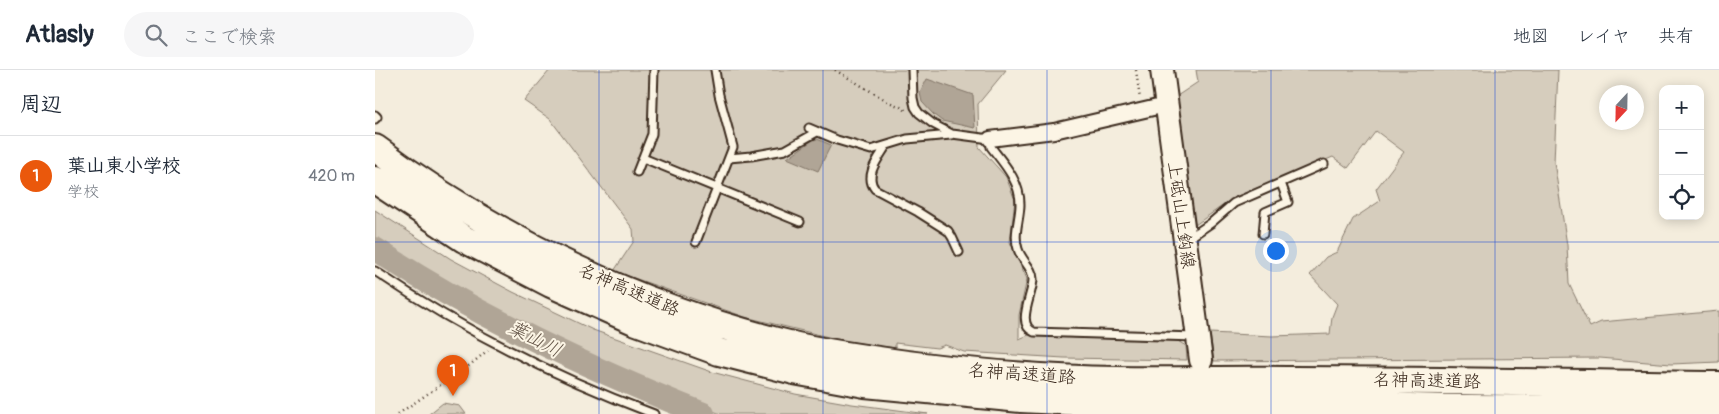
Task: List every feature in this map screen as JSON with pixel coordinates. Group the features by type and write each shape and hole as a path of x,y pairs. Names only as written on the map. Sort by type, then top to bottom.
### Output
{"highway":[{"name":"名神高速道路","path":"375,148 404,170 479,218 562,262 643,298 726,328 800,347 868,359 939,368 1114,380 1719,385"},
{"name":"名神高速道路","path":"375,180 465,238 551,284 634,321 719,352 794,371 865,384 1021,400 1117,404 1719,409"},
{"path":"1293,380 1719,371"}],"main road":[{"name":"上砥山上鈎線","path":"1162,70 1201,360"}],"street":[{"path":"990,139 1054,130 1166,105"}],"lane":[{"path":"637,172 652,134 654,70"},
{"path":"696,242 733,147 719,95 715,70"},
{"path":"912,70 915,107 919,113 933,124 952,134"},
{"path":"809,128 871,150 907,139 952,134 990,139 991,147 1017,185 1020,203 1015,239 1018,251 1033,277 1033,287 1026,314 1028,329 1034,332 1198,337"},
{"path":"729,158 785,150 817,132"},
{"path":"886,146 872,170 870,180 875,190 918,212 947,231 959,252"},
{"path":"643,158 800,222"},
{"path":"1185,241 1211,223 1234,203 1324,164"},
{"path":"1263,234 1265,212 1288,202 1281,183"},
{"path":"375,271 453,321 541,367 611,398 654,414"}],"path":[{"path":"835,70 889,102 903,108 907,113"},
{"path":"1136,70 1142,110"},
{"path":"398,414 485,354 494,342"}],"shaded area":[{"path":"550,70 1006,70 978,104 979,147 1006,177 1015,200 1010,242 1027,279 1019,315 1019,339 1031,334 1176,340 1186,346 1187,360 1064,358 964,352 945,345 937,348 895,343 895,348 845,341 745,317 614,271 634,241 633,229 550,119 524,101"},
{"path":"1196,70 1558,70 1554,162 1567,245 1569,284 1590,327 1601,322 1719,311 1719,362 1671,364 1600,358 1214,361 1210,333 1272,336 1330,334 1332,317 1337,304 1310,275 1326,257 1337,252 1353,219 1380,201 1376,189 1404,152 1376,131 1348,168 1333,157 1235,197 1195,225 1177,96 1198,82"},
{"path":"927,79 973,95 975,128 942,121 934,115 922,102 920,93"},
{"path":"817,139 831,145 818,171 787,158 813,140"},
{"path":"375,210 451,259 513,292 593,330 712,372 795,394 928,414 721,414 684,401 532,333 405,262 375,241"},
{"path":"443,403 460,406 466,414 429,414"}],"waterway":[{"name":"葉山川","path":"375,249 454,297 535,340 576,360 703,414"}],"place":[{"name":"葉山東小学校","path":"453,396"}]}
